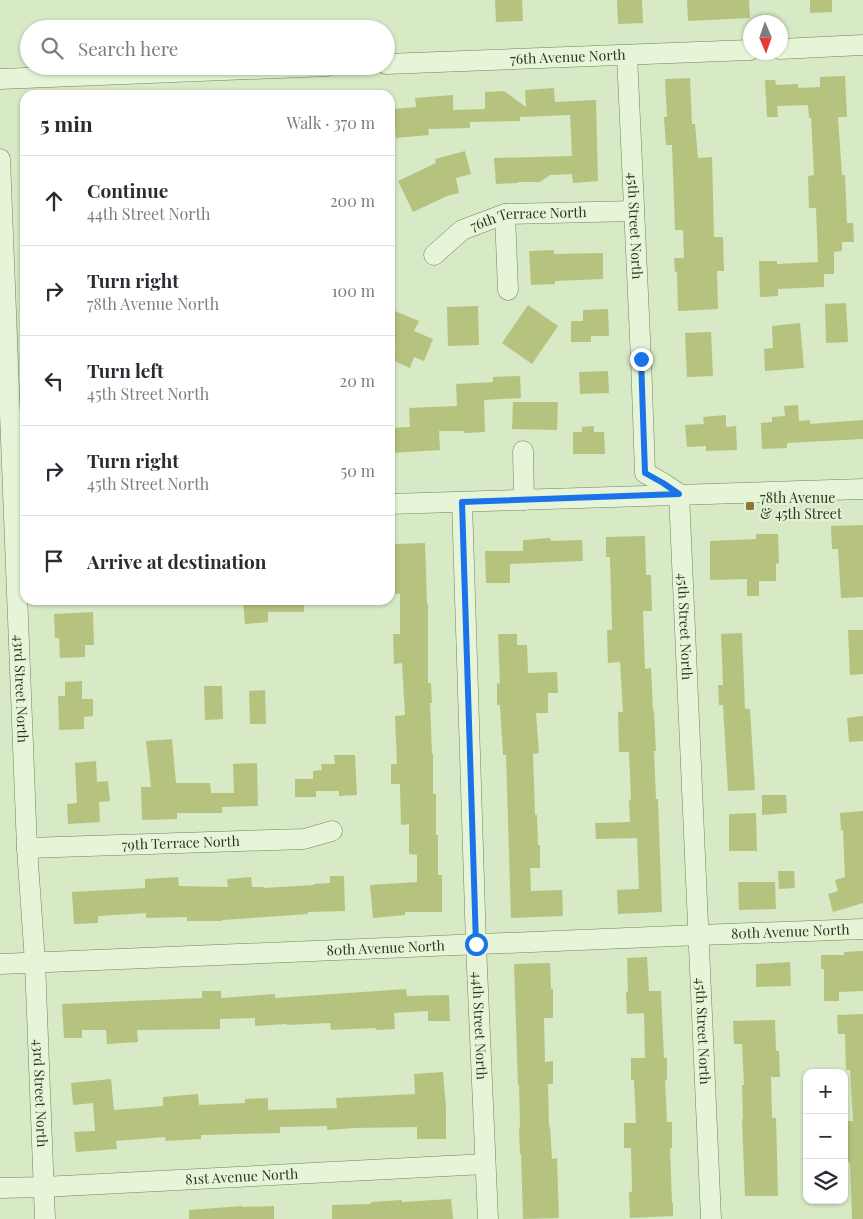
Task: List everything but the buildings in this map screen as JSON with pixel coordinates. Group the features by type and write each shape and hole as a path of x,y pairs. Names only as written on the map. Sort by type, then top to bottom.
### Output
{"street":[{"path":"788,49 863,45"},
{"name":"76th Avenue North","path":"395,64 743,50"},
{"name":"45th Street North","path":"627,54 645,473 679,494 711,1219"},
{"path":"0,79 101,75"},
{"name":"43rd Street North","path":"0,159 13,519 27,848 35,962 45,1219"},
{"name":"76th Terrace North","path":"434,255 462,230 505,214 634,211"},
{"path":"505,214 508,290"},
{"path":"523,451 524,500"},
{"path":"395,504 863,488"},
{"name":"44th Street North","path":"462,502 476,944 488,1219"},
{"name":"79th Terrace North","path":"27,848 304,839 332,831"},
{"name":"80th Avenue North","path":"0,964 863,929"},
{"name":"81st Avenue North","path":"0,1188 485,1164"}],"place":[{"name":"78th Avenue & 45th Street","path":"750,506"}],"route":[{"path":"476,944 462,502 679,494 645,473 641,359"}]}
